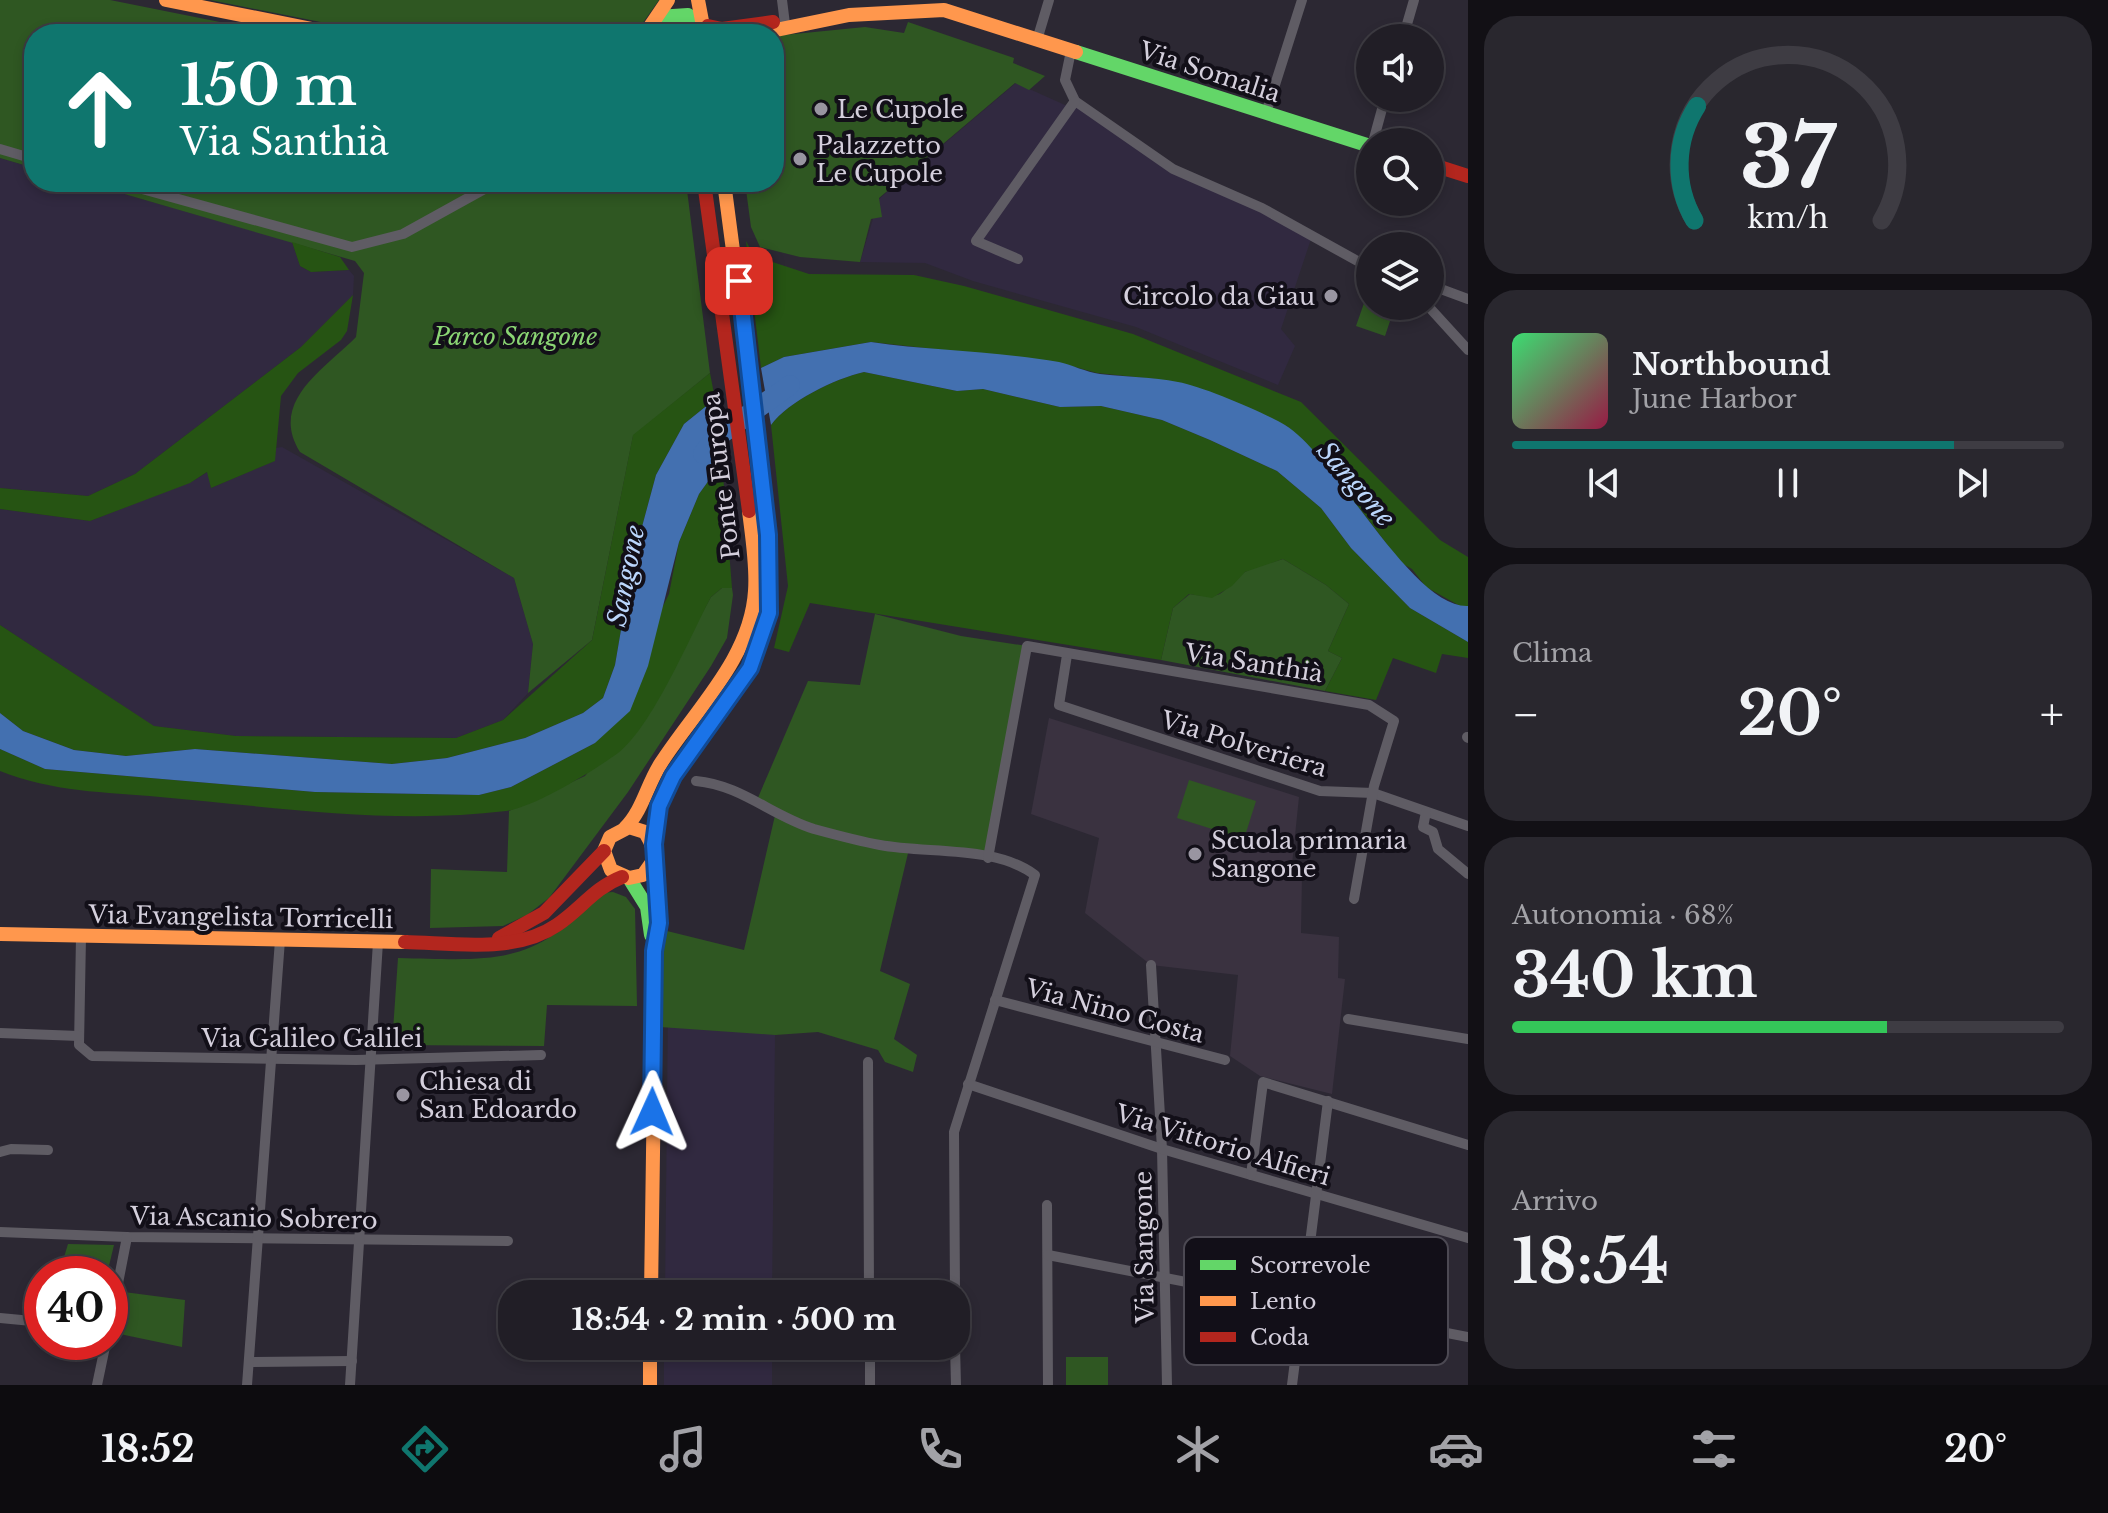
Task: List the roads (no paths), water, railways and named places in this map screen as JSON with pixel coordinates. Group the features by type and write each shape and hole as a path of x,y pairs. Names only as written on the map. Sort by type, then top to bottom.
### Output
{"street":[{"path":"166,0 287,24"},
{"path":"653,24 668,0"},
{"path":"698,0 707,24"},
{"path":"756,24 785,24 782,0"},
{"path":"1037,40 1049,0"},
{"path":"1266,113 1302,0"},
{"path":"1407,24 1414,0"},
{"name":"Via Somalia","path":"785,24 918,4 1356,140"},
{"path":"658,17 677,13 701,24"},
{"path":"1071,51 1065,80 1075,101 1145,151 1182,173 1262,208 1356,260"},
{"path":"1018,259 976,241 1075,101"},
{"path":"0,149 24,156"},
{"path":"1444,168 1468,176"},
{"path":"153,192 352,247 403,234 479,192"},
{"name":"Ponte Europa","path":"625,828 634,819 659,766 731,664 752,612 754,569 726,331 705,192"},
{"name":"Ponte Europa","path":"655,851 659,806 666,788 739,686 759,648 769,613 771,569 745,327 725,192"},
{"path":"1444,290 1468,299"},
{"path":"1442,320 1468,350"},
{"name":"Via Santhià","path":"988,858 1027,646 1369,705 1394,721 1373,793"},
{"name":"Via Polveriera","path":"1067,655 1059,705 1320,791 1373,793 1468,826"},
{"path":"696,781 723,783 811,828 880,845 988,858 1027,869 1035,875 954,1132 955,1280"},
{"path":"1354,899 1373,793"},
{"path":"1426,812 1423,827 1433,832 1438,849 1468,874"},
{"path":"651,1280 654,951 647,907 626,878 611,870 604,851 610,837 625,828 645,832 655,851 659,923 654,951"},
{"name":"Via Evangelista Torricelli","path":"482,944 515,933 547,913 604,851"},
{"path":"626,878 643,875 655,851"},
{"name":"Via Evangelista Torricelli","path":"0,934 482,944 523,942 557,925 601,884 626,878"},
{"path":"0,1033 79,1036 81,937"},
{"path":"247,1385 280,940"},
{"path":"350,1385 378,942"},
{"name":"Via Sangone","path":"1151,965 1162,1149 1167,1385"},
{"name":"Via Nino Costa","path":"995,1000 1225,1060"},
{"path":"1348,1019 1468,1039"},
{"name":"Via Galileo Galilei","path":"79,1036 84,1051 92,1056 371,1060 541,1055"},
{"path":"868,1062 869,1280"},
{"path":"1251,1175 1263,1082 1468,1145"},
{"name":"Via Vittorio Alfieri","path":"968,1084 1162,1149 1468,1238"},
{"path":"1310,1237 1328,1101"},
{"path":"0,1152 11,1149 48,1150"},
{"path":"1047,1205 1048,1385"},
{"name":"Via Ascanio Sobrero","path":"0,1232 127,1237 508,1241"},
{"path":"123,1256 127,1237"},
{"path":"1048,1255 1184,1281"},
{"path":"0,1318 24,1320"},
{"path":"1448,1333 1468,1337"},
{"path":"97,1385 102,1360"},
{"path":"650,1360 650,1385"},
{"path":"870,1360 870,1385"},
{"path":"955,1360 956,1385"},
{"path":"249,1362 352,1361"},
{"path":"1292,1385 1294,1365"}],"water":[{"path":"871,342 1036,358 1100,374 1178,382 1217,394 1276,420 1305,442 1398,558 1423,583 1446,600 1468,606 1468,642 1410,608 1351,548 1321,508 1277,471 1162,420 1101,406 1060,407 983,389 957,391 864,372 813,392 771,425 761,368 784,357"},
{"path":"715,399 722,462 699,494 679,542 648,666 630,711 595,743 511,787 479,795 315,792 45,769 0,749 0,713 23,731 74,750 126,756 195,749 392,764 447,758 525,738 583,713 603,698 615,665 633,560 656,475 684,424"}],"waterway":[{"name":"Sangone","path":"703,454 714,439 790,385"}],"place":[{"name":"Le Cupole","path":"821,109"},
{"name":"Palazzetto Le Cupole","path":"800,159"},
{"name":"Circolo da Giau","path":"1331,296"},
{"name":"Scuola primaria Sangone","path":"1195,854"},
{"name":"Chiesa di San Edoardo","path":"403,1095"}],"park label":[{"name":"Parco Sangone","path":"515,336"}]}
